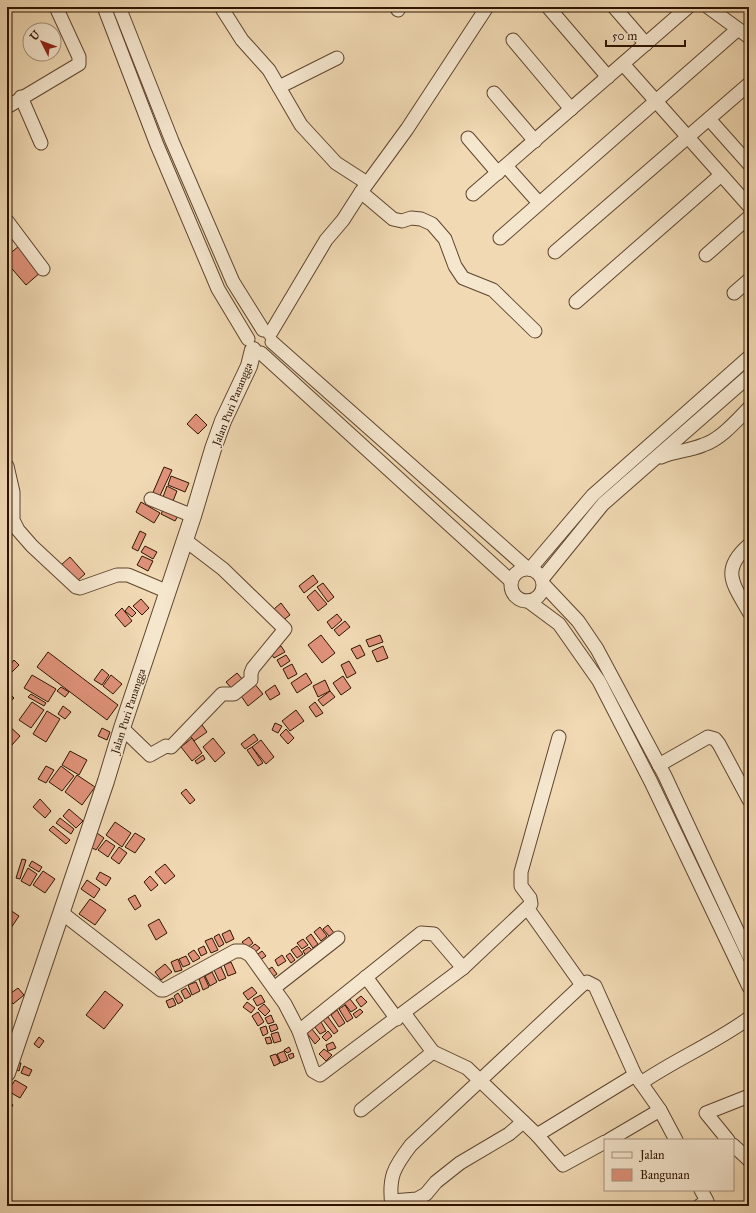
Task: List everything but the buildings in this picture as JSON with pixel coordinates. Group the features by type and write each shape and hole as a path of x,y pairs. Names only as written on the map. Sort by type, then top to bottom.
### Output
{"street":[{"path":"7,107 21,97 77,67 79,64 79,57 56,7"},
{"path":"104,7 157,145 218,289 254,347 511,581"},
{"path":"119,7 172,141 233,282 268,336 528,569 539,573 543,582 578,621 597,649 662,771 749,956"},
{"path":"221,7 242,40 269,70 301,125 325,152 364,188 393,220 402,221 411,218 421,219 432,224 445,239 455,266 463,278 493,290 535,331"},
{"path":"254,347 268,349 268,336 326,240 343,220 364,188 407,129 487,7"},
{"path":"548,7 608,77"},
{"path":"614,7 646,44"},
{"path":"708,7 749,37"},
{"path":"473,194 646,44 682,9"},
{"path":"500,238 738,28"},
{"path":"513,40 572,109"},
{"path":"279,87 337,58"},
{"path":"623,64 749,206"},
{"path":"556,252 749,84"},
{"path":"494,94 535,141"},
{"path":"21,97 41,143"},
{"path":"709,119 747,157"},
{"path":"468,138 539,203"},
{"path":"157,145 172,141"},
{"path":"576,302 721,175"},
{"path":"706,256 749,217"},
{"path":"7,221 43,268"},
{"path":"734,293 749,280"},
{"path":"254,347 252,332 268,336"},
{"name":"Jalan Puri Panangga","path":"7,1073 106,781 166,591 185,540 223,421 249,366 254,347"},
{"path":"749,357 593,495 528,569 514,575 511,581 511,588 517,598 528,602 559,624 580,651 599,681 651,782 749,987"},
{"path":"528,602 539,597 543,582 603,504 749,376"},
{"path":"652,461 672,452 705,445 720,436 749,408"},
{"path":"643,450 652,461"},
{"path":"7,466 13,492 10,516 14,520 18,530 32,546 76,587 80,588 117,575 128,575 166,591"},
{"path":"151,499 193,516"},
{"path":"122,728 150,755 166,746 170,747 222,694 234,694 251,680 253,668 285,629 223,570 185,540"},
{"path":"749,545 734,560 730,575 733,585 749,612"},
{"path":"62,913 161,990 164,990 240,950 243,950 250,955 285,1004 299,1031 313,1071 320,1075 463,968 528,908 532,902 521,886 521,872 559,737"},
{"path":"651,782 662,771 708,737 715,739 749,800"},
{"path":"528,908 582,984"},
{"path":"299,1031 418,935 425,932 434,934 463,968"},
{"path":"274,988 338,938"},
{"path":"366,977 434,1052 467,1068 480,1079 537,1135 563,1165 604,1143"},
{"path":"523,1122 502,1138 460,1163 436,1182 426,1194 417,1199 392,1204 391,1179 396,1165 411,1145 480,1079 563,1004 582,984 587,982 595,986 638,1079 660,1110 675,1139"},
{"path":"537,1135 638,1079 668,1065 749,1018"},
{"path":"361,1110 434,1052"},
{"path":"727,1139 706,1113 749,1096"},
{"path":"611,1139 660,1110"},
{"path":"734,1146 749,1160"},
{"path":"699,1206 707,1201 702,1191"}]}
